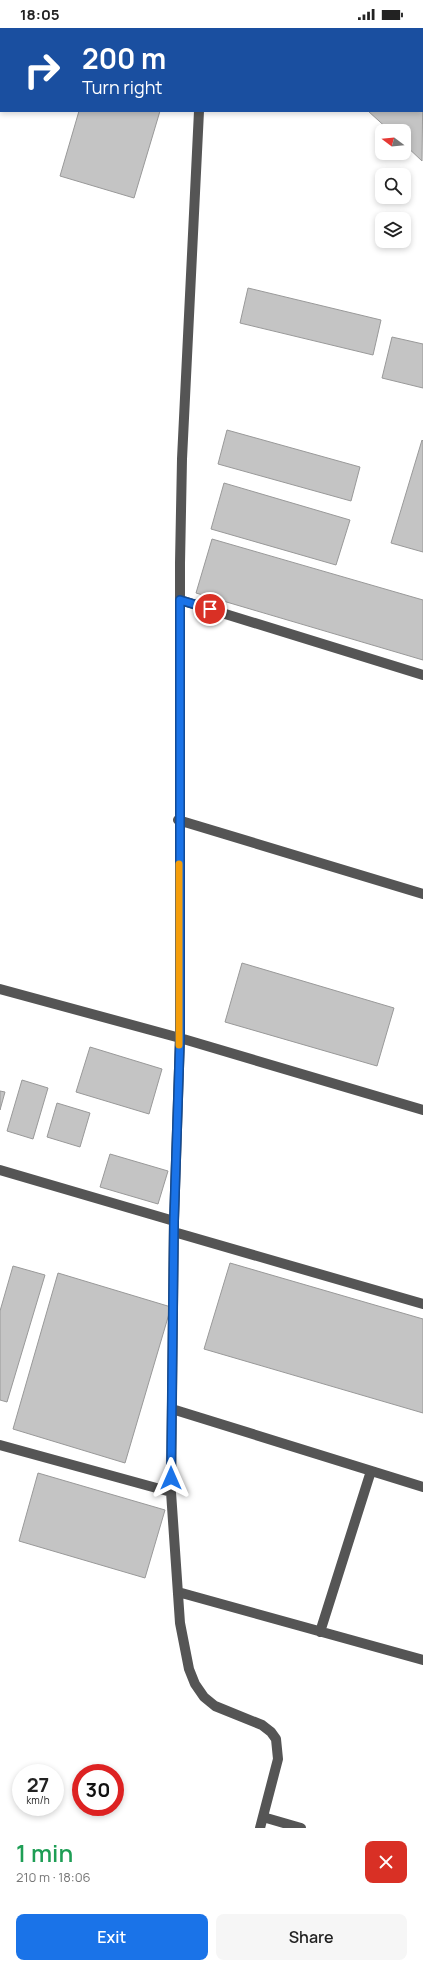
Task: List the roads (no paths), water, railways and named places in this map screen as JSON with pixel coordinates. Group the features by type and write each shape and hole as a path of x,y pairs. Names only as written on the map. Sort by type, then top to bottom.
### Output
{"street":[{"path":"199,112 182,459 178,820 180,1038 174,1221 171,1492 180,1623 184,1649 189,1669 195,1684 204,1698 215,1706 262,1725 272,1732 276,1739 278,1759 260,1828"},
{"path":"180,600 423,675"},
{"path":"178,820 423,894"},
{"path":"0,989 180,1038 423,1110"},
{"path":"0,1170 174,1221"},
{"path":"174,1232 423,1304"},
{"path":"172,1409 423,1487"},
{"path":"0,1445 171,1492"},
{"path":"320,1632 370,1471"},
{"path":"178,1592 423,1660"},
{"path":"263,1818 301,1828"}]}
